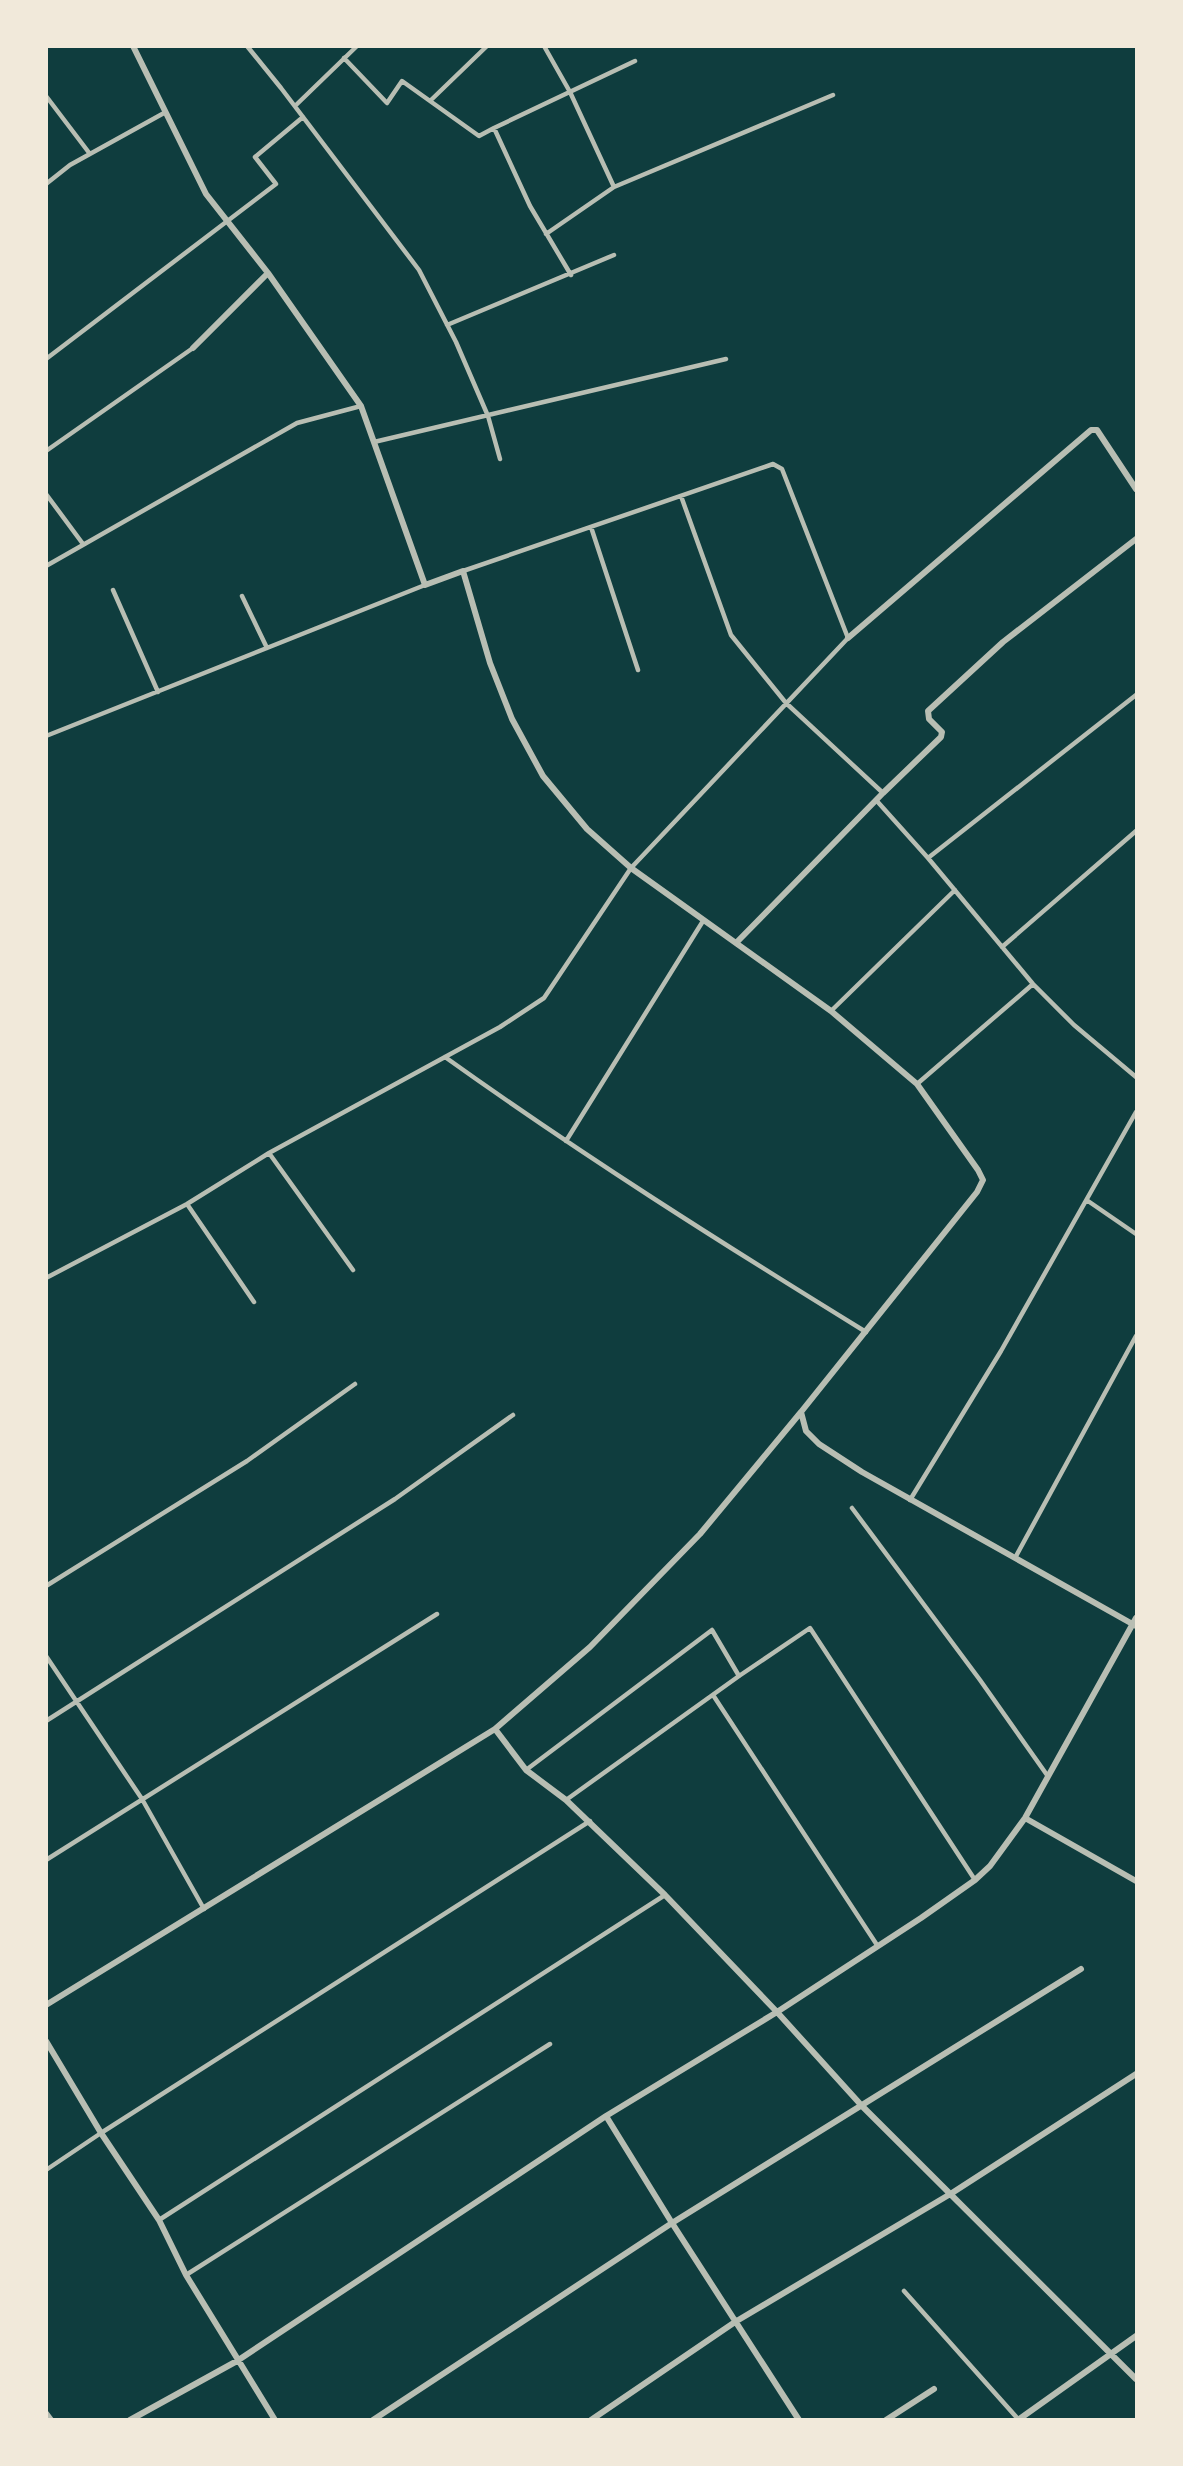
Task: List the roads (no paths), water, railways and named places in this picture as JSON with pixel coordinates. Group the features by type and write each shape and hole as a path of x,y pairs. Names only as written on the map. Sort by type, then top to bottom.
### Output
{"street":[{"path":"46,2005 495,1729 590,1647 700,1534 866,1332 977,1192 983,1180 916,1084 831,1011 631,868 586,829 543,776 512,719 490,663 463,571 424,585 361,406 268,273 206,194 133,46"},
{"path":"193,348 268,273"},
{"path":"848,638 1091,430 1097,430 1137,489"},
{"path":"736,943 941,737 942,732 929,719 928,711 1003,642 1137,539"},
{"path":"134,2418 237,2361 606,2116 777,2012 975,1880 990,1866 1024,1818 1135,1622 910,1500 819,1444 806,1431 801,1412"},
{"path":"495,1729 526,1770 590,1821 665,1895 777,2012 862,2106 1137,2379"},
{"path":"1024,1818 1137,1881"},
{"path":"373,2420 672,2223 1081,1969"},
{"path":"46,2041 101,2133 159,2220 186,2275 275,2420"},
{"path":"591,2420 735,2322 952,2193 1137,2074"},
{"path":"606,2116 799,2420"},
{"path":"1018,2420 1137,2336"},
{"path":"886,2420 934,2389"}],"lane":[{"path":"247,46 419,270 447,325 488,416 500,459"},
{"path":"295,106 357,46"},
{"path":"430,101 487,46"},
{"path":"544,46 570,92 614,186"},
{"path":"344,58 387,103 402,81 479,136 635,62"},
{"path":"546,234 614,186 833,95"},
{"path":"46,96 90,154"},
{"path":"46,184 70,165 165,113"},
{"path":"46,359 276,184 255,157 303,117"},
{"path":"494,128 530,206 571,275"},
{"path":"447,325 571,275 614,255"},
{"path":"46,451 193,348"},
{"path":"374,442 726,359"},
{"path":"46,566 297,423 361,406"},
{"path":"46,1278 187,1204 269,1154 500,1027 544,998 631,868 848,638 782,469 773,464 463,571"},
{"path":"46,495 83,544"},
{"path":"681,496 731,635 786,703 883,793"},
{"path":"591,527 638,670"},
{"path":"46,736 424,585"},
{"path":"113,590 158,692"},
{"path":"242,596 267,648"},
{"path":"928,858 1137,695"},
{"path":"876,800 928,858 1033,984 1074,1025 1137,1077"},
{"path":"1002,946 1137,831"},
{"path":"831,1011 955,890"},
{"path":"566,1141 703,921"},
{"path":"916,1084 1033,984"},
{"path":"445,1057 688,1223 866,1332"},
{"path":"910,1500 1001,1351 1137,1112"},
{"path":"269,1154 353,1270"},
{"path":"1088,1201 1137,1234"},
{"path":"187,1204 254,1302"},
{"path":"1015,1558 1137,1336"},
{"path":"46,1586 248,1461 355,1384"},
{"path":"46,1721 395,1499 513,1415"},
{"path":"852,1508 980,1680 1047,1775"},
{"path":"46,1860 436,1614"},
{"path":"566,1800 810,1628 975,1880"},
{"path":"526,1770 712,1630 739,1676"},
{"path":"46,1656 142,1799 204,1909"},
{"path":"713,1695 878,1945"},
{"path":"46,2170 590,1821"},
{"path":"159,2220 665,1895"},
{"path":"186,2275 550,2044"},
{"path":"904,2291 1018,2420"},
{"path":"46,2412 52,2420"}]}
